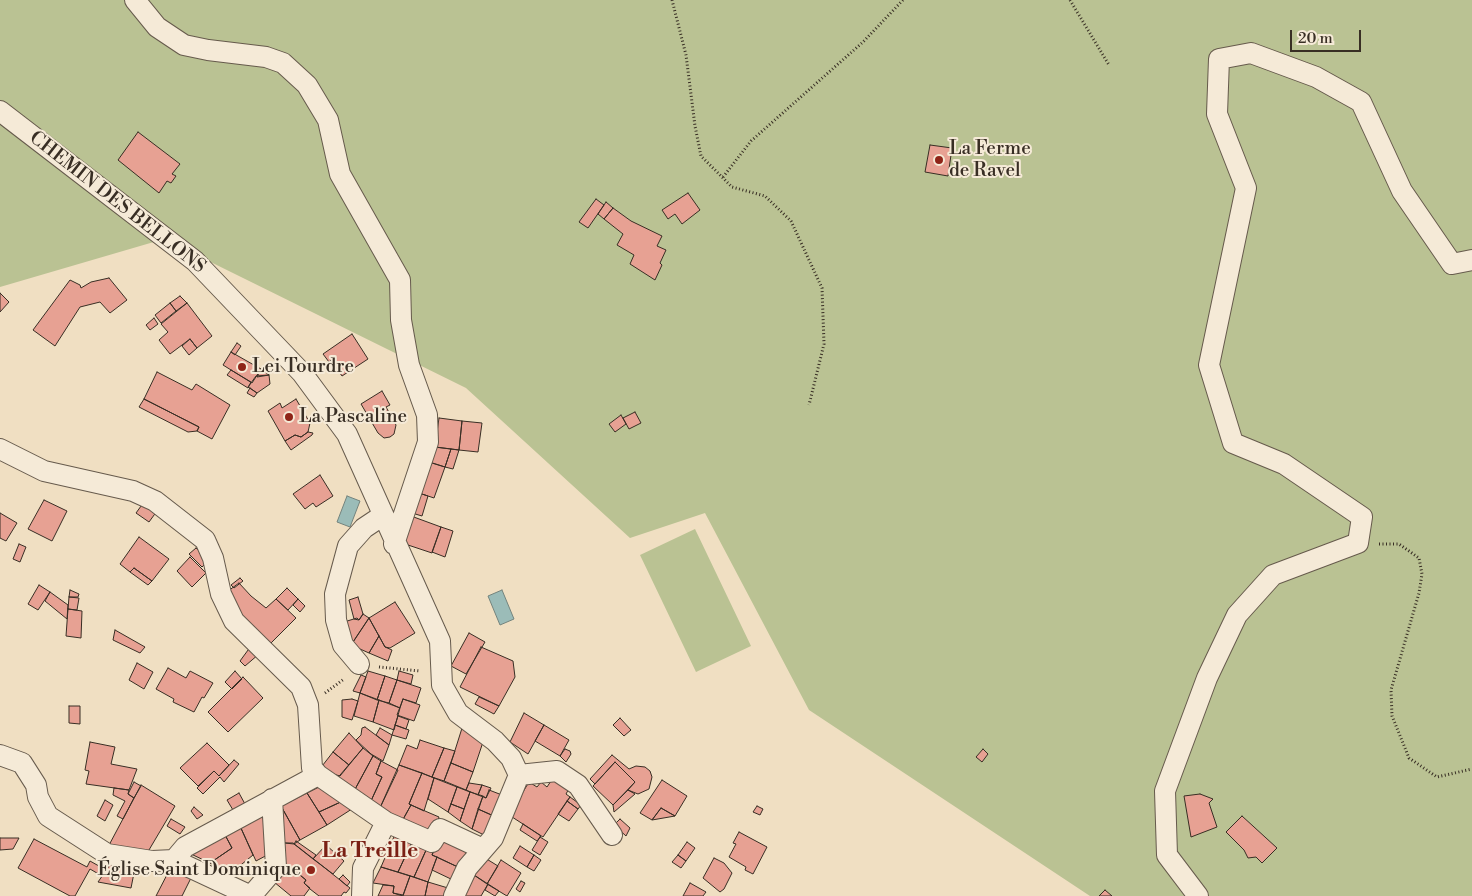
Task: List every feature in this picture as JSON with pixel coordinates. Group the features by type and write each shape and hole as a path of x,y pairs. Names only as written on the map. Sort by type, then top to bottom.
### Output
{"street":[{"path":"135,0 157,27 184,45 266,57 283,63 307,85 328,120 340,174 400,280 401,320 409,365 427,415 428,442 394,544"},
{"path":"1198,896 1167,855 1166,791 1207,678 1237,615 1273,576 1358,543 1362,517 1284,464 1233,443 1210,365 1246,188 1217,114 1220,59 1250,53 1316,77 1361,102 1402,191 1452,264 1472,260"},
{"name":"CHEMIN DES BELLONS","path":"0,111 195,261 302,373 346,434 394,544 440,642 442,685 458,713 495,741 511,758 519,775"},
{"path":"0,449 44,471 133,491 155,501 205,540 213,558 221,594 234,621 301,687 308,705 312,768 318,775 386,822 483,849"},
{"path":"359,664 344,645 336,620 335,594 348,546 364,528 382,516"},
{"path":"0,755 22,764 36,785 38,797 48,816 107,854 152,861 174,860 251,896 276,867 272,800"},
{"path":"454,896 466,868 493,838 519,775 557,771 578,785 612,835"},
{"path":"174,860 185,847 318,775"},
{"path":"362,896 363,868 386,822"}],"path":[{"path":"672,0 686,55 694,126 701,156 732,187 765,196 792,221 822,288 824,344 809,405"},
{"path":"723,178 751,141 863,42 902,0"},
{"path":"1070,0 1109,65"},
{"path":"1358,543 1399,544 1419,558 1422,574 1419,593 1391,690 1392,716 1409,758 1437,776 1472,769"},
{"path":"308,705 341,682 359,664 441,673"}],"green space":[{"path":"0,0 1472,0 1472,896 1090,896 809,710 705,513 630,538 466,388 164,239 0,287"},
{"path":"695,529 751,646 696,672 640,555"}],"water":[{"path":"347,496 360,501 350,527 337,522"},
{"path":"502,590 514,619 500,625 488,596"}],"building":[{"path":"138,132 180,164 172,174 176,176 171,183 167,181 159,193 118,160"},
{"name":"La Ferme de Ravel","path":"930,145 952,148 948,176 925,172"},
{"path":"688,193 700,210 682,224 675,214 668,219 662,210"},
{"path":"596,199 604,205 588,228 579,222"},
{"path":"606,202 613,208 604,219 598,214"},
{"path":"613,208 631,221 662,236 657,246 666,250 655,280 630,264 634,255 617,245 623,234 604,219"},
{"path":"109,278 127,300 110,313 100,302 80,307 55,346 33,330 70,280 80,285 81,288 91,282"},
{"path":"0,293 9,302 0,312"},
{"path":"180,296 187,303 176,311 170,303"},
{"path":"170,303 176,311 161,323 155,315"},
{"path":"187,303 212,336 197,348 190,339 170,354 159,340 168,332 161,324"},
{"path":"154,318 158,324 150,330 146,325"},
{"path":"352,334 368,359 342,376 331,360 329,362 323,354"},
{"path":"190,339 197,348 189,355 182,346"},
{"path":"237,343 241,346 235,355 231,352"},
{"name":"Lei Tourdre","path":"231,352 261,369 252,383 223,365"},
{"path":"261,369 269,375 257,377"},
{"path":"231,370 251,382 248,388 227,375"},
{"path":"157,372 192,390 196,384 230,405 212,439 197,431 199,427 144,399"},
{"path":"269,375 270,384 257,393 248,387 256,376"},
{"path":"250,388 257,393 254,397 247,393"},
{"path":"382,391 390,405 386,407 396,425 394,434 384,438 378,433 361,404"},
{"path":"144,399 199,427 197,431 188,432 139,407"},
{"name":"La Pascaline","path":"296,399 310,423 308,432 301,437 295,435 285,441 268,411 280,403 282,408"},
{"path":"635,412 641,423 629,429 623,418"},
{"path":"621,415 626,424 615,432 609,424"},
{"path":"439,418 462,421 459,450 435,447"},
{"path":"462,421 482,423 478,452 459,450"},
{"path":"308,432 313,433 291,450 285,441 295,435 301,437"},
{"path":"435,447 451,449 445,467 429,462"},
{"path":"451,449 459,450 453,469 445,467"},
{"path":"429,462 445,467 434,498 419,493"},
{"path":"320,475 333,496 316,507 313,503 305,509 293,494"},
{"path":"419,493 428,496 422,516 412,513"},
{"path":"44,500 67,511 52,541 28,529"},
{"path":"144,502 157,511 149,522 136,513"},
{"path":"0,513 17,523 6,541 0,538"},
{"path":"411,516 441,527 432,553 402,543"},
{"path":"441,527 453,531 445,557 432,552"},
{"path":"139,537 169,559 152,581 134,568 130,572 120,564"},
{"path":"19,544 26,547 20,562 13,559"},
{"path":"196,548 209,560 202,567 189,554"},
{"path":"190,557 206,573 192,587 177,571"},
{"path":"134,568 152,581 148,585 130,572"},
{"path":"240,578 243,581 234,588 231,585"},
{"path":"239,583 266,608 276,599 296,618 269,645 253,631 224,594"},
{"path":"39,585 50,592 38,610 28,604"},
{"path":"287,588 298,599 288,610 276,599"},
{"path":"70,590 79,594 78,597 69,597"},
{"path":"50,592 68,605 67,619 45,601"},
{"path":"69,597 79,598 77,610 68,609"},
{"path":"358,597 363,614 359,620 354,619 349,600"},
{"path":"298,599 305,606 300,612 293,605"},
{"path":"395,602 415,633 390,648 385,647 369,618"},
{"path":"68,609 82,611 81,638 66,636"},
{"path":"363,614 369,618 351,645 344,622 357,618 359,620"},
{"path":"369,618 379,636 369,653 351,645"},
{"path":"115,630 145,647 140,653 113,640"},
{"path":"469,633 485,642 466,674 451,666"},
{"path":"379,636 385,647 392,650 388,661 369,653"},
{"path":"251,646 259,654 245,666 240,661"},
{"path":"481,647 513,661 515,677 499,706 460,687"},
{"path":"137,663 153,672 144,689 129,680"},
{"path":"168,668 186,678 190,671 213,683 204,698 202,697 194,712 173,702 174,699 156,689"},
{"path":"235,671 242,679 232,689 225,682"},
{"path":"368,671 385,676 377,700 360,693"},
{"path":"399,671 413,675 411,684 397,680"},
{"path":"361,675 366,677 360,693 353,691"},
{"path":"385,676 397,680 389,703 377,700"},
{"path":"243,677 263,698 228,732 208,712"},
{"path":"397,680 421,688 416,703 403,699 400,708 389,703"},
{"path":"360,693 379,700 373,722 354,716"},
{"path":"479,697 499,706 494,714 475,704"},
{"path":"352,699 358,701 352,720 342,717 342,700"},
{"path":"403,699 420,705 414,721 397,715"},
{"path":"379,700 400,708 394,730 373,722"},
{"path":"69,706 80,706 80,724 69,723"},
{"path":"524,713 544,725 528,754 510,742"},
{"path":"398,716 409,720 406,729 395,725"},
{"path":"620,718 631,730 624,736 613,725"},
{"path":"395,725 409,730 406,739 392,735"},
{"path":"463,725 484,739 473,772 451,763"},
{"path":"544,725 569,740 560,756 535,741"},
{"path":"365,727 389,745 383,761 371,754 356,740 361,735 362,728"},
{"path":"380,728 392,735 389,745 376,735"},
{"path":"349,733 363,748 349,765 333,752"},
{"path":"420,740 444,748 432,777 399,765 407,745 417,749"},
{"path":"90,742 115,747 111,764 137,769 129,790 86,784 89,771 85,770"},
{"path":"207,743 229,765 219,776 214,771 198,786 180,768"},
{"path":"363,748 373,756 353,793 335,781"},
{"path":"444,748 455,751 444,781 432,777"},
{"path":"565,749 570,751 571,754 566,762 560,756"},
{"path":"983,749 988,754 982,762 976,757"},
{"path":"333,752 349,765 340,776 319,770"},
{"path":"612,755 629,769 636,766 645,767 650,771 652,777 649,789 638,794 628,790 635,782 615,762 595,784 590,779"},
{"path":"373,756 381,761 376,774 382,777 370,803 353,793"},
{"path":"234,760 239,764 224,782 220,777 203,794 197,788 214,771 219,776"},
{"path":"381,761 398,770 379,810 370,803 382,777 376,774"},
{"path":"615,762 635,782 613,805 593,786"},
{"path":"451,763 473,772 466,790 444,781"},
{"path":"399,765 422,773 409,804 411,805 401,823 379,810"},
{"path":"422,773 434,778 424,811 409,804"},
{"path":"555,775 571,785 566,794 570,797 543,837 509,815 529,782 537,787 541,782 547,787"},
{"path":"434,778 457,787 448,812 428,799"},
{"path":"662,780 687,796 675,816 661,808 652,820 640,813"},
{"path":"134,782 141,786 134,798 128,794"},
{"path":"469,783 482,785 478,795 466,790"},
{"path":"141,785 175,806 146,855 108,847"},
{"path":"323,785 345,800 319,812 307,793"},
{"path":"482,785 491,788 486,798 478,795"},
{"path":"457,787 470,792 464,809 451,804"},
{"path":"114,788 129,790 128,794 134,798 123,819 117,816 125,801 113,795"},
{"path":"489,790 502,795 496,817 478,809 483,796 486,798"},
{"path":"628,790 635,794 614,812 613,805"},
{"path":"470,792 483,796 472,829 460,821"},
{"path":"239,793 245,804 233,810 227,800"},
{"path":"307,793 327,825 300,840 281,806"},
{"path":"1200,794 1213,799 1209,803 1217,827 1191,837 1184,796"},
{"path":"570,797 581,805 578,809 567,801"},
{"path":"105,800 113,805 105,821 97,816"},
{"path":"345,800 355,807 327,825 319,812"},
{"path":"567,801 578,809 569,821 558,814"},
{"path":"451,804 464,809 460,821 448,812"},
{"path":"411,805 439,817 432,837 401,823"},
{"path":"281,806 300,840 294,844 285,843 279,850"},
{"path":"757,806 763,809 760,815 753,812"},
{"path":"194,807 203,815 197,819 191,811"},
{"path":"661,808 675,816 652,820"},
{"path":"478,809 496,817 486,836 472,829"},
{"path":"264,814 271,853 256,861 240,826"},
{"path":"1242,816 1277,848 1262,863 1256,857 1248,858 1244,850 1226,832"},
{"path":"171,819 185,827 180,834 167,826"},
{"path":"620,819 630,828 626,836 614,825"},
{"path":"523,824 541,836 537,841 520,830"},
{"path":"240,826 253,855 231,873 210,863 232,848 224,833"},
{"path":"396,832 412,842 398,872 381,867"},
{"path":"739,832 767,847 753,874 745,870 746,867 729,857 736,844 733,843"},
{"path":"224,833 232,848 210,863 191,854"},
{"path":"439,837 467,851 460,868 432,855"},
{"path":"540,837 548,842 540,855 532,850"},
{"path":"0,838 19,838 13,849 0,850"},
{"path":"34,839 87,867 90,861 106,870 102,876 90,869 75,896 70,896 18,868"},
{"path":"296,841 316,855 313,859 294,844"},
{"path":"412,842 427,848 414,877 398,872"},
{"path":"687,842 695,848 686,861 678,855"},
{"name":"Église Saint Dominique","path":"285,843 293,843 350,888 341,896 319,896 304,883 306,880 280,859 279,850"},
{"path":"326,845 344,861 333,874 313,859"},
{"path":"520,846 534,855 527,867 513,858"},
{"path":"427,848 434,851 432,855 437,857 428,882 414,877"},
{"path":"534,855 541,860 534,871 527,867"},
{"path":"678,855 686,861 681,868 672,862"},
{"path":"437,857 460,868 453,880 432,870"},
{"path":"485,858 498,866 487,884 471,873"},
{"path":"714,858 724,863 732,873 724,889 720,892 703,878"},
{"path":"114,859 136,863 131,888 98,882"},
{"path":"501,860 521,873 507,896 487,884"},
{"path":"288,865 306,880 304,883 310,888 304,896 291,896 274,882"},
{"path":"171,867 191,878 182,896 156,896"},
{"path":"381,867 410,876 403,895 393,893 394,886 373,883"},
{"path":"471,873 488,884 481,896 462,896"},
{"path":"343,875 350,882 347,886 339,879"},
{"path":"410,876 428,882 425,896 403,896"},
{"path":"521,881 525,883 520,892 516,889"},
{"path":"428,882 448,888 445,896 425,896"},
{"path":"690,883 706,892 703,896 683,896"},
{"path":"488,884 499,891 495,896 485,890"},
{"path":"383,885 394,886 393,893 403,896 378,896"},
{"path":"1105,890 1112,896 1099,896"}],"place":[{"name":"La Ferme de Ravel","path":"939,160"},
{"name":"Lei Tourdre","path":"242,367"},
{"name":"La Pascaline","path":"289,417"},
{"name":"Église Saint Dominique","path":"311,870"}],"district":[{"name":"La Treille","path":"370,852"}]}
